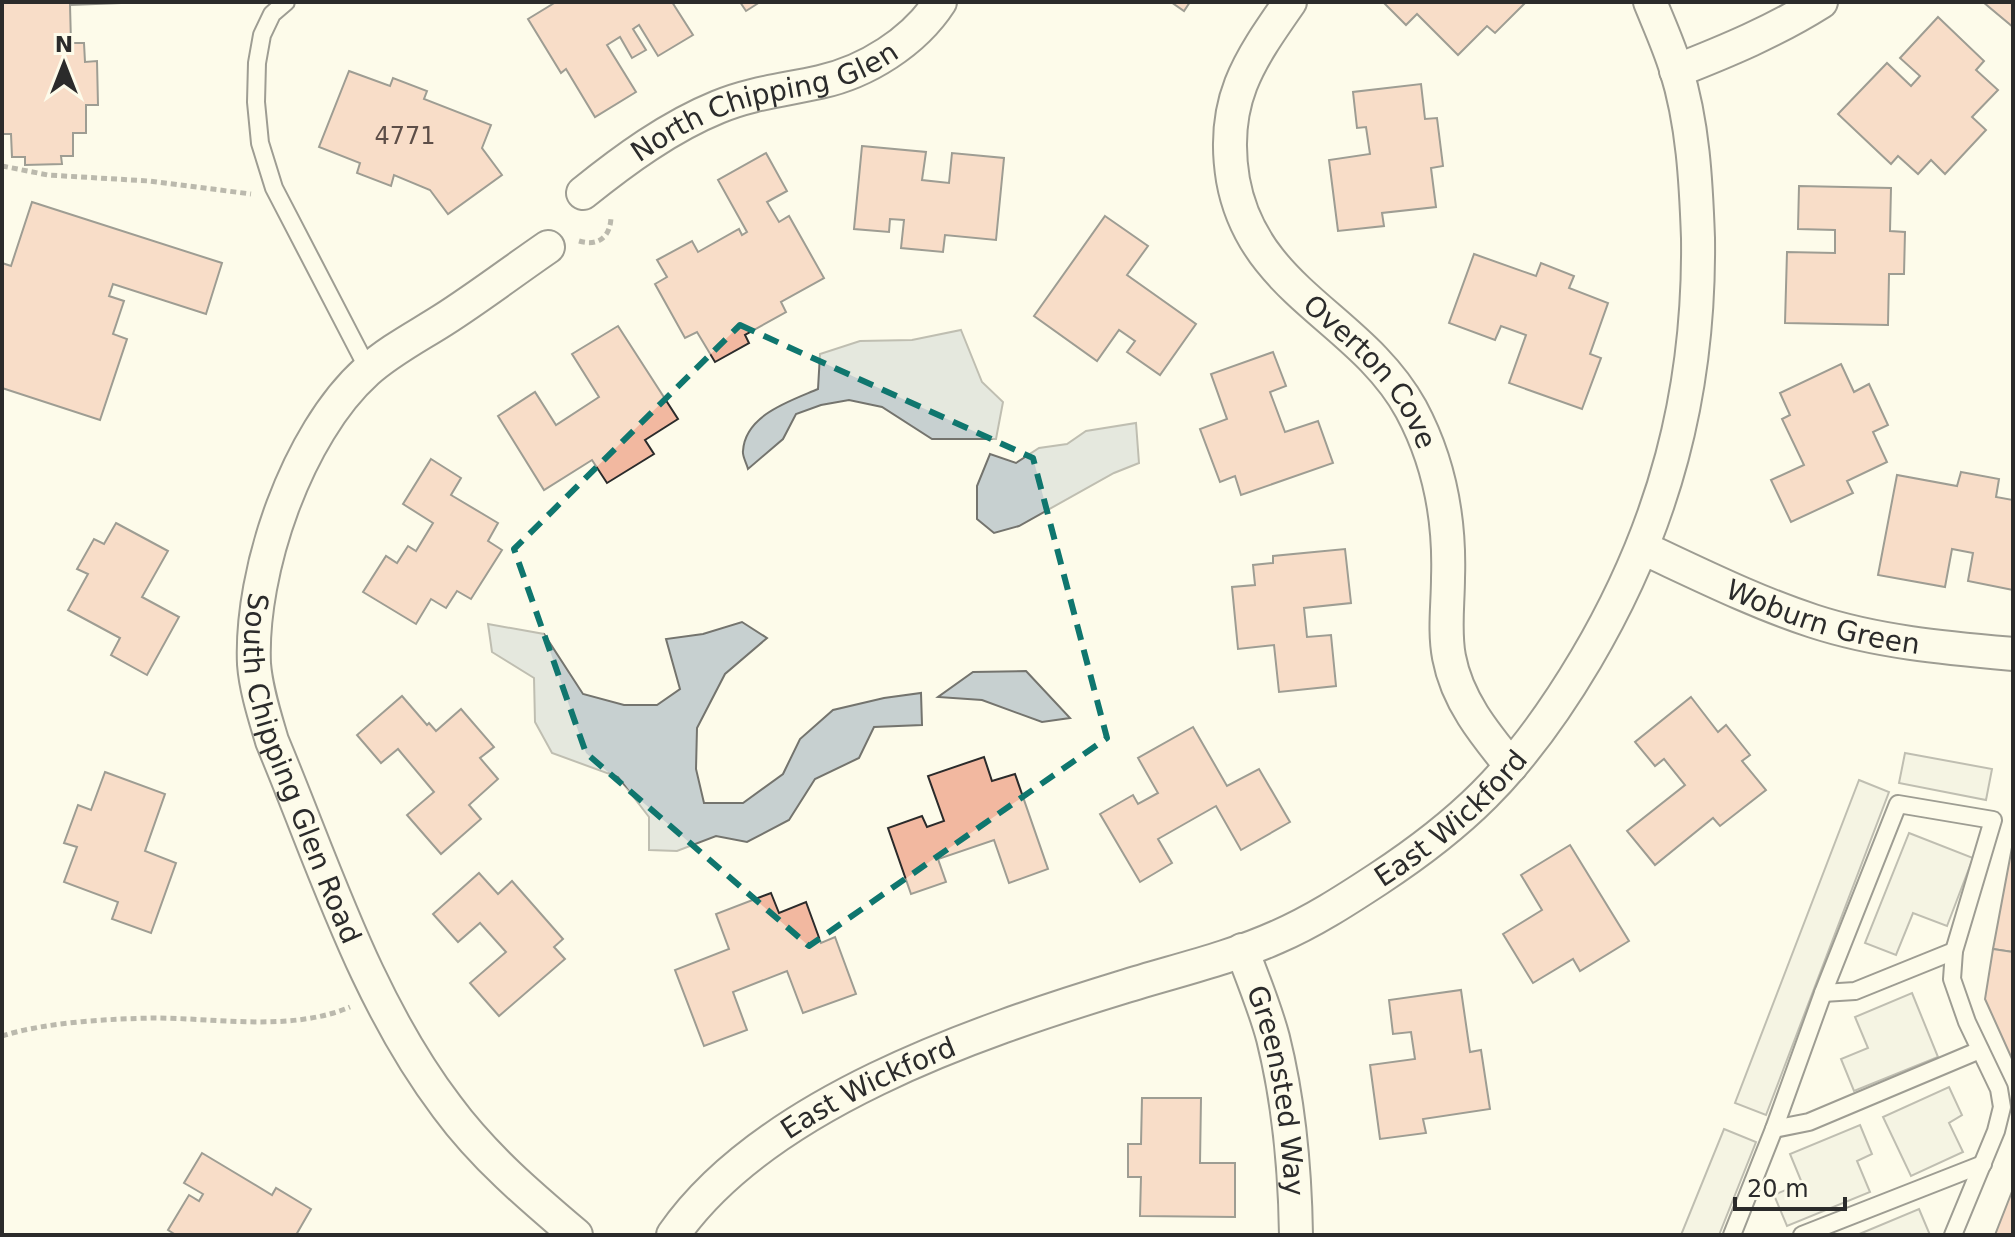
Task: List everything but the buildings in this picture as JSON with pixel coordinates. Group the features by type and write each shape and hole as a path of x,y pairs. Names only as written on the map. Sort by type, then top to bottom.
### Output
{"street":[{"name":"North Chipping Glen","path":"583,193 612,169 671,131 715,108 742,97 822,82 874,61 914,34 940,2"},
{"name":"Overton Cove","path":"1290,2 1247,66 1234,100 1230,141 1232,167 1244,222 1263,253 1289,284 1360,345 1385,371 1411,408 1439,476 1447,522 1449,576 1446,622 1449,656 1459,691 1483,732 1511,766"},
{"name":"East Wickford","path":"673,1235 683,1220 720,1182 756,1151 817,1111 869,1084 938,1050 1017,1020 1242,950 1278,937 1310,920 1395,867 1457,820 1511,766 1543,728 1617,607 1643,548 1667,482 1690,370 1697,310 1697,214 1692,149 1676,71 1650,2"},
{"path":"1676,71 1735,48 1787,23 1821,2"},
{"name":"South Chipping Glen Road","path":"548,247 368,369 329,417 283,504 259,591 254,629 254,667 272,741 359,955 411,1056 449,1111 509,1177 576,1235"},
{"name":"Woburn Green","path":"1643,548 1739,593 1815,622 1948,649 2013,654"},
{"name":"Greensted Way","path":"1242,950 1272,1035 1282,1081 1295,1184 1296,1235"}],"lane":[{"path":"286,2 272,14 262,35 257,63 256,102 260,143 274,188 368,369"},
{"path":"1732,1235 1898,804 1993,820 1954,951 1952,979 1999,1089 2002,1107 1996,1131 1953,1235"},
{"path":"1823,993 1855,991 1954,951"},
{"path":"1774,1129 1809,1122 1980,1050"},
{"path":"1802,1235 1983,1164"}],"path":[{"path":"2,166 48,175 149,181 236,194 254,194 274,188"},
{"path":"599,241 608,232"},
{"path":"2,1036 69,1024 154,1018 245,1022 304,1018 337,1012 379,995"}],"highlighted area":[{"path":"740,325 1033,458 1107,738 809,946 586,753 514,549"}],"shaded area":[{"path":"961,330 982,382 1003,402 996,439 932,439 882,407 849,400 796,414 783,439 748,469 743,451 752,428 771,411 818,389 820,354 860,341 912,340"},
{"path":"1136,423 1139,463 1114,473 1019,526 994,533 977,519 977,486 990,454 1016,463 1039,448 1067,444 1086,431"},
{"path":"742,622 767,638 725,674 697,728 696,769 704,803 743,803 783,774 800,739 833,710 921,693 922,725 874,727 859,758 815,779 789,820 747,842 716,836 677,851 649,850 649,817 618,777 552,753 535,722 534,678 492,652 488,624 544,634 583,694 624,705 657,705 680,689 666,639 703,634"},
{"path":"1026,671 1070,718 1042,722 982,700 938,697 973,672"},
{"path":"1905,753 1992,769 1986,800 1899,783"},
{"path":"1859,780 1889,792 1766,1115 1735,1103"},
{"path":"1909,833 1973,858 1947,926 1913,913 1896,955 1865,943"},
{"path":"1912,993 1938,1057 1854,1091 1841,1059 1868,1048 1855,1017"},
{"path":"1949,1087 1962,1115 1949,1123 1963,1152 1911,1176 1883,1117"},
{"path":"1860,1125 1872,1154 1857,1161 1870,1192 1787,1226 1774,1195 1802,1183 1790,1154"},
{"path":"1724,1129 1756,1142 1719,1235 1681,1235"},
{"path":"1919,1209 1930,1235 1857,1235"}]}
